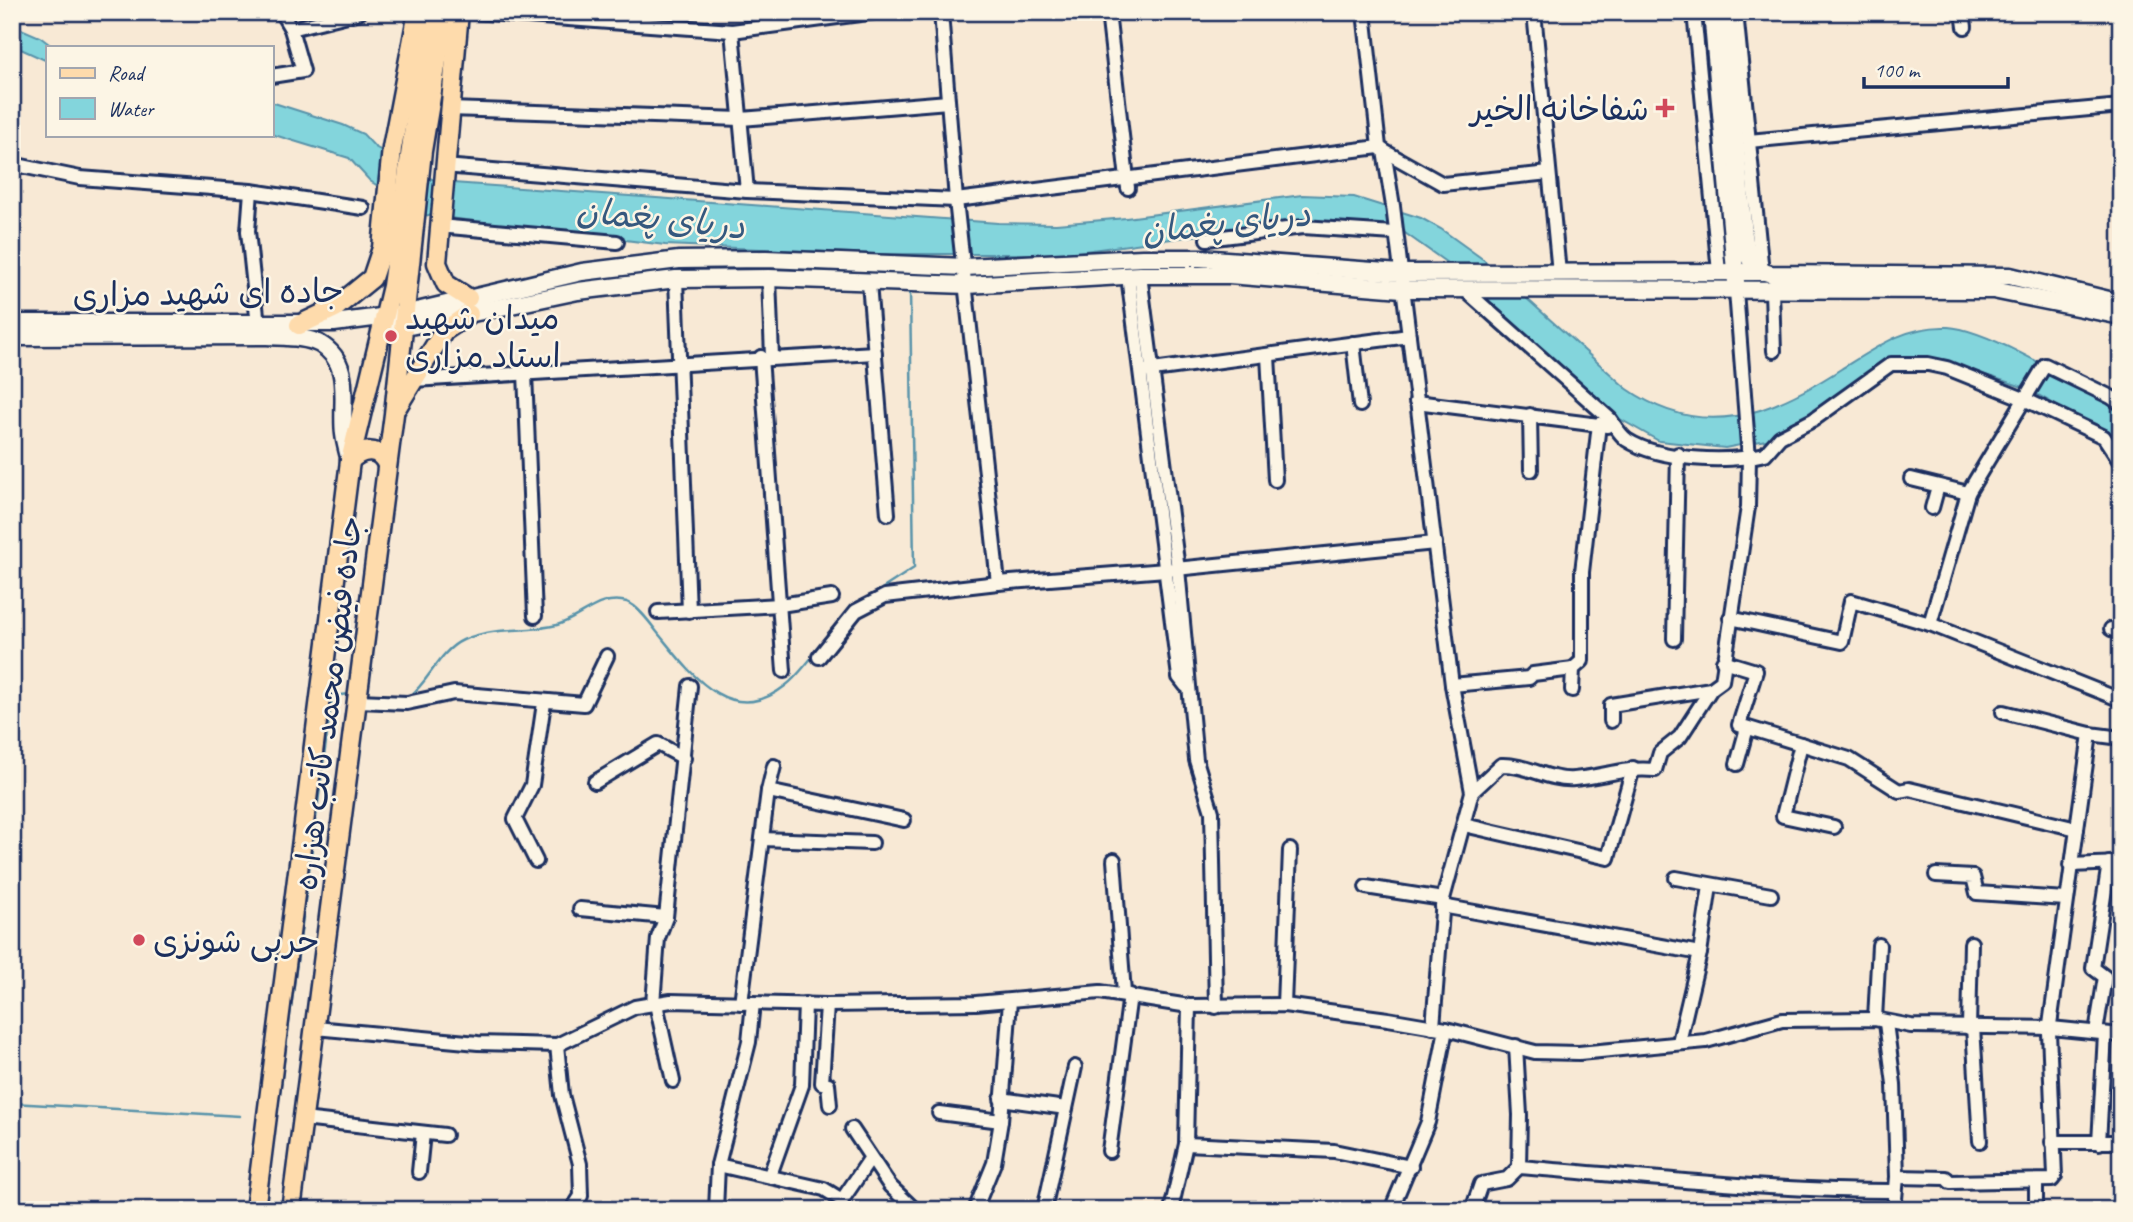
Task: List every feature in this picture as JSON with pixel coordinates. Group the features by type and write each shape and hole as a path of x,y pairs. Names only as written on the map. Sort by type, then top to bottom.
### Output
{"main road":[{"path":"408,150 418,12"},
{"path":"255,1210 350,461 383,325 430,12"},
{"path":"408,150 445,12"},
{"path":"458,12 437,263 439,275 469,306"},
{"path":"1712,12 1722,208 1736,272 1737,291"},
{"path":"1724,12 1750,226 1748,258 1762,272"},
{"path":"299,325 335,308 361,290 372,278 382,248 400,216"},
{"name":"جاده فیض محمد کاتب هزاره","path":"291,1210 394,414 407,291 400,216"},
{"path":"394,414 412,380 444,331 469,306 582,272 679,260 766,259 965,267 1142,258 1200,258 1464,289 1993,290 2121,316"},
{"path":"407,291 437,263"},
{"path":"469,306 676,279 769,278 869,284 967,285 1134,276 1229,275 1401,281 1455,274 1719,272 2010,276 2121,303"},
{"name":"جاده ای شهید مزاری","path":"12,323 383,325 469,306"},
{"name":"جاده ای شهید مزاری","path":"12,337 267,336 301,339 320,344 338,360 344,376 344,433 350,461"},
{"path":"350,461 358,453 370,450 381,455 387,465"}],"street":[{"path":"273,76 302,73 291,29 281,12"},
{"path":"291,29 360,12"},
{"path":"473,12 642,26 732,30 875,12"},
{"path":"642,26 644,12"},
{"path":"941,12 956,200 960,216 998,583"},
{"path":"1108,12 1127,182"},
{"path":"1364,12 1382,149 1393,206 1394,232 1452,685 1472,792 1443,902 1439,1028 1427,1122 1411,1167 1391,1210"},
{"path":"1534,12 1559,273"},
{"path":"1694,12 1722,208 1719,272"},
{"path":"1736,12 1749,141 1750,226"},
{"path":"1963,12 1965,27"},
{"path":"732,30 747,191"},
{"path":"449,110 741,119 948,102"},
{"path":"1749,141 2121,106"},
{"path":"444,171 747,191 956,200 1127,182 1382,149 1443,184 1549,173"},
{"path":"12,164 80,178 251,191 363,208"},
{"path":"251,191 248,231 258,325"},
{"path":"439,223 617,242"},
{"path":"1207,239 1303,226 1394,232"},
{"path":"1134,276 1172,570 1189,675 1186,686 1196,760 1212,812 1216,1007"},
{"path":"769,278 767,357 784,671"},
{"path":"676,279 689,611"},
{"path":"869,284 888,514"},
{"path":"1464,289 1624,438 1639,446 1705,459 1749,452 1765,454 1780,437 1813,420 1891,364 1928,364 2027,395 2104,437 2121,463"},
{"path":"1472,792 1501,765 1518,764 1550,777 1574,779 1633,768 1655,769 1660,753 1680,737 1711,689 1722,681 1748,507 1749,452 1737,291"},
{"path":"1772,291 1774,351"},
{"path":"1147,371 1409,336"},
{"path":"1353,343 1360,405"},
{"path":"412,380 767,357 875,353"},
{"path":"1268,356 1275,480"},
{"path":"1930,624 1968,493 2045,365 2121,404"},
{"path":"525,373 535,616"},
{"path":"1416,402 1616,428"},
{"path":"1530,415 1531,470"},
{"path":"1452,685 1529,678 1533,674 1573,669 1582,661 1582,572 1599,424"},
{"path":"1674,639 1678,454"},
{"path":"1911,480 1968,493"},
{"path":"1932,508 1938,486"},
{"path":"819,657 844,622 871,601 998,583 1172,570 1435,543"},
{"path":"658,612 779,605 832,597"},
{"path":"1730,618 1842,642 1851,601 1930,624 2121,699"},
{"path":"358,701 407,703 454,693 544,703 584,704 607,656"},
{"path":"1723,661 1756,671 1738,722 1747,728 1849,759 1899,791 1909,789 2077,829"},
{"path":"1572,690 1573,669"},
{"path":"673,1082 654,1004 659,938 666,917 690,686"},
{"path":"1611,721 1612,705 1711,689"},
{"path":"536,861 514,819 532,785 544,703"},
{"path":"2003,712 2090,734 2121,738"},
{"path":"1737,764 1747,728"},
{"path":"1897,1177 1946,1178 1950,1182 2036,1183 2052,1180 2055,1176 2049,1060 2070,865 2090,734"},
{"path":"595,782 658,744 684,758"},
{"path":"1801,744 1783,816 1834,827"},
{"path":"716,1210 718,1165 748,1042 747,1003 762,839 774,766"},
{"path":"1464,825 1608,858 1633,768"},
{"path":"768,791 904,820"},
{"path":"762,839 872,843"},
{"path":"1283,1004 1290,850"},
{"path":"1109,1151 1127,994 1114,860"},
{"path":"2070,865 2115,863 2093,968 2105,977 2100,1032 2099,1143"},
{"path":"1936,875 1973,877 1977,893 2066,900"},
{"path":"1676,878 1771,895"},
{"path":"1679,1042 1700,953 1710,886"},
{"path":"1366,887 1700,953"},
{"path":"580,909 666,917"},
{"path":"1970,943 1971,1027 1980,1141"},
{"path":"1879,945 1880,1021 1894,1084 1897,1177 1894,1210"},
{"path":"315,1028 478,1043 557,1045 635,1007 671,1001 827,1005 1010,1001 1100,992 1127,994 1189,1006 1283,1004 1439,1028 1535,1052 1579,1053 1706,1041 1782,1020 2052,1028 2121,1035"},
{"path":"975,1210 994,1163 1001,1121 1010,1001"},
{"path":"770,1175 802,1086 805,1004"},
{"path":"827,1005 822,1083 828,1084 830,1105"},
{"path":"1171,1210 1186,1144 1189,1006"},
{"path":"557,1045 562,1095 580,1164 581,1196 572,1210"},
{"path":"1472,1210 1481,1184 1507,1179 1519,1167 1520,1115 1516,1046"},
{"path":"1044,1210 1075,1067"},
{"path":"1001,1099 1066,1108"},
{"path":"939,1113 1001,1121"},
{"path":"303,1119 445,1135"},
{"path":"852,1129 890,1185 915,1210"},
{"path":"419,1172 423,1133"},
{"path":"2052,1142 2121,1142"},
{"path":"1186,1144 1334,1151 1411,1167"},
{"path":"718,1165 824,1189 842,1200 870,1159"},
{"path":"1519,1167 1806,1191 1894,1191"},
{"path":"2036,1183 2036,1210"}],"water":[{"path":"12,25 40,37 52,46 46,46 46,61 12,45"},
{"name":"دریای پغمان","path":"273,103 343,125 363,134 375,147 434,180 453,183 998,223 1056,224 1126,218 1302,195 1354,197 1421,218 1441,229 1484,260 1626,388 1654,405 1682,414 1709,418 1735,416 1762,409 1814,385 1892,339 1918,330 1948,327 1966,330 2010,348 2121,409 2121,453 2106,434 2026,388 1948,363 1902,361 1771,439 1725,448 1659,441 1620,419 1592,397 1450,265 1402,231 1288,223 1063,254 875,254 665,245 425,215 370,181 349,158 273,135"}],"waterway":[{"path":"860,603 914,568 910,289"},
{"path":"409,697 447,651 463,640 498,631 557,625 599,604 617,600 635,607 697,678 728,699 746,702 765,698 789,683 814,655"},
{"path":"829,635 844,616"},
{"path":"273,1114 277,1114 332,696 350,694"},
{"path":"12,1103 240,1116"}],"place":[{"name":"شفاخانه الخیر","path":"1665,108"},
{"name":"میدان شهید استاد مزاری","path":"391,336"},
{"name":"حربی شونزی","path":"139,940"}]}
